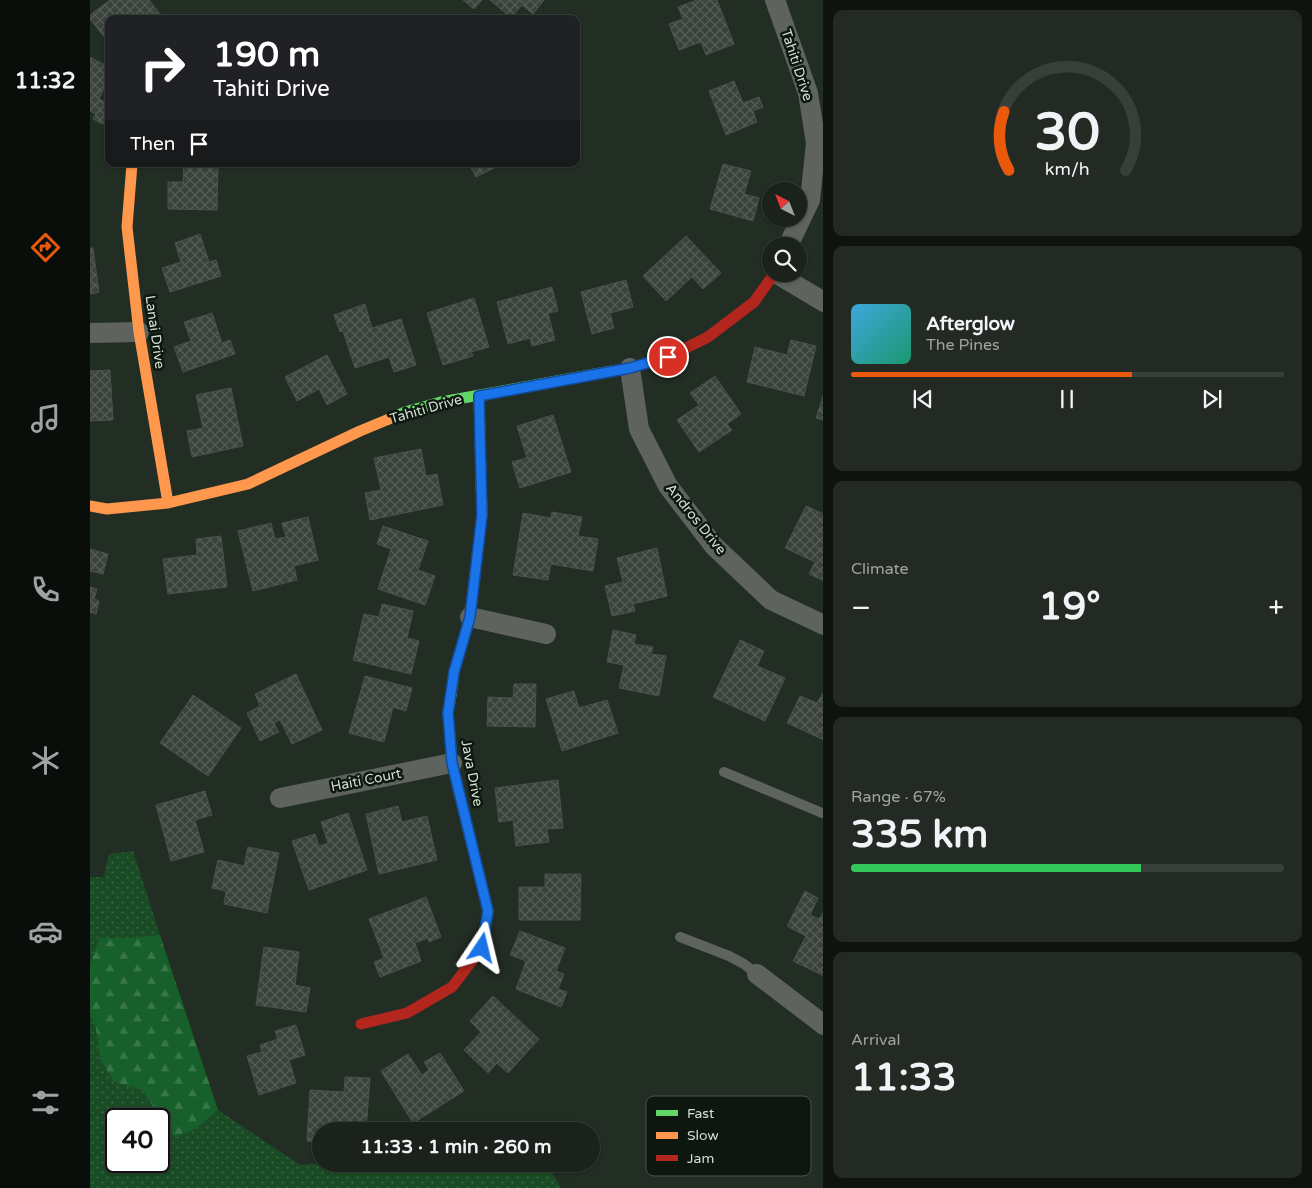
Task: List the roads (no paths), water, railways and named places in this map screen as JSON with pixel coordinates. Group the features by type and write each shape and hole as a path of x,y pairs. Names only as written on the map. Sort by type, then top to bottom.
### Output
{"street":[{"name":"Tahiti Drive","path":"775,0 808,93 816,143 810,200 792,237"},
{"name":"Lanai Drive","path":"132,167 127,227 139,332 168,503"},
{"name":"Tahiti Drive","path":"90,506 107,509 168,503 248,484 405,412 442,402 630,368 668,357 708,336 754,302 770,282"},
{"path":"789,282 823,302"},
{"path":"90,333 139,332"},
{"name":"Andros Drive","path":"630,368 639,429 668,486 714,546 771,600 823,625"},
{"name":"Java Drive","path":"361,1024 407,1013 452,986 482,948 488,911 452,763 448,713 454,672 470,617 482,515 479,396"},
{"path":"470,617 546,634"},
{"name":"Haiti Court","path":"280,798 452,763"},
{"path":"757,974 823,1025"}],"lane":[{"path":"724,772 822,813"},
{"path":"680,937 729,956 757,974"}]}
